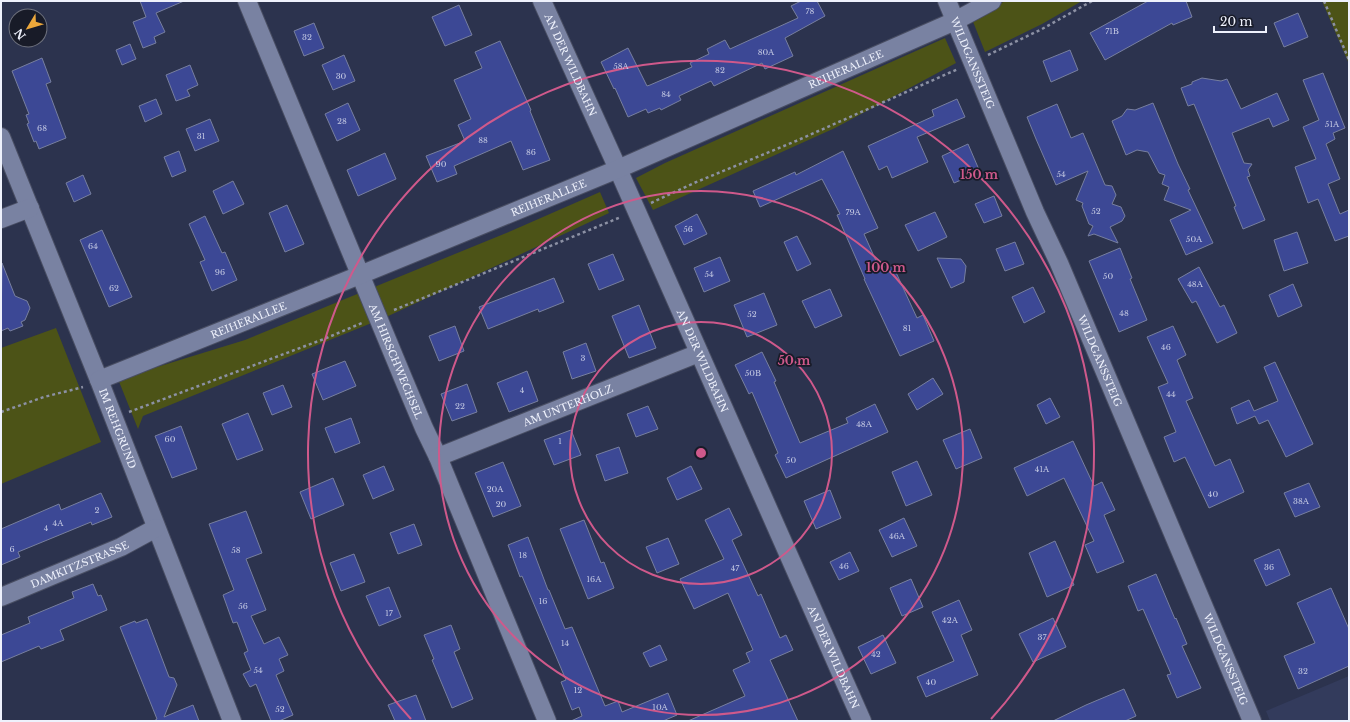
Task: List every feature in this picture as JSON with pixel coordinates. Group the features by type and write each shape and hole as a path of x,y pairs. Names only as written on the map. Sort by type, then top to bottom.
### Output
{"street":[{"name":"AM HIRSCHWECHSEL","path":"247,1 377,317 424,428 438,457 547,721"},
{"name":"AN DER WILDBAHN","path":"542,1 787,549 862,721"},
{"name":"WILDGANSSTEIG","path":"947,1 1035,212 1059,263 1252,721"},
{"name":"REIHERALLEE","path":"98,380 360,276 618,169 955,21 992,1"},
{"name":"IM REHGRUND","path":"1,137 232,721"},
{"path":"1,219 30,208"},
{"name":"AM UNTERHOLZ","path":"438,457 699,353"},
{"name":"DAMKITZSTRASSE","path":"1,597 121,547 156,528"}],"path":[{"path":"113,418 317,341 636,210 794,142 973,62 1042,29 1092,1"},
{"path":"1324,1 1349,60"},
{"path":"1,412 44,397 81,388 98,380"}],"shaded area":[{"path":"1349,676 1349,721 1270,721 1266,711"}],"green space":[{"path":"1005,1 1082,1 1042,24 985,52 972,19"},
{"path":"1322,1 1349,1 1349,64"},
{"path":"945,38 956,63 835,128 653,210 636,178 665,163"},
{"path":"600,192 609,213 384,318 143,416 138,429 118,379 245,340 511,231"},
{"path":"56,328 101,442 1,484 1,348"}],"building":[{"path":"140,1 184,1 156,13 165,32 154,37 156,43 143,48 133,22 146,17"},
{"path":"801,1 817,1 825,16 785,38 793,56 765,69 762,63 714,86 711,81 679,96 681,100 661,110 660,108 648,113 646,109 628,117 601,62 628,48 647,86 692,67 690,63 709,54 707,49 725,40 730,49 798,18 791,6"},
{"path":"1148,1 1186,1 1192,17 1173,25 1172,23 1105,60 1090,33"},
{"path":"459,5 472,35 445,46 432,17"},
{"path":"1298,13 1308,37 1284,47 1274,23"},
{"path":"314,23 324,48 304,56 294,31"},
{"path":"500,41 531,110 530,111 550,160 523,170 511,141 454,166 457,174 437,182 426,156 465,141 458,125 471,119 454,80 482,68 475,52"},
{"path":"130,44 136,59 122,65 116,50"},
{"path":"1070,50 1078,70 1051,82 1043,61"},
{"path":"344,55 355,81 333,90 322,65"},
{"path":"42,58 51,82 46,84 66,138 39,149 36,141 34,142 27,124 29,123 26,115 29,114 12,71"},
{"path":"190,65 198,85 187,90 190,96 176,101 166,75"},
{"path":"1323,73 1345,128 1333,133 1335,139 1326,144 1340,179 1328,184 1340,214 1349,210 1349,236 1335,241 1318,199 1308,203 1295,167 1316,159 1303,127 1319,120 1303,80"},
{"path":"1202,78 1221,81 1227,79 1241,109 1277,93 1289,120 1273,127 1269,118 1232,133 1244,163 1252,164 1248,170 1250,176 1247,177 1265,220 1243,229 1234,207 1236,206 1194,104 1188,106 1181,88"},
{"path":"156,99 162,114 145,122 139,106"},
{"path":"957,99 965,117 917,137 928,162 892,178 887,166 879,170 868,146 934,116 932,110"},
{"path":"348,103 360,130 337,141 325,114"},
{"path":"1153,103 1190,189 1188,190 1213,243 1186,255 1170,220 1191,210 1164,200 1169,187 1162,184 1165,175 1159,173 1148,152 1137,150 1126,155 1112,121 1122,116 1127,109 1135,110"},
{"path":"1057,104 1071,138 1083,133 1105,185 1112,186 1116,195 1112,204 1121,207 1125,216 1122,221 1110,227 1118,243 1094,234 1088,236 1093,226 1089,224 1082,206 1083,203 1076,200 1088,171 1056,185 1027,117"},
{"path":"210,119 219,141 195,151 186,129"},
{"path":"968,144 980,172 954,183 942,156"},
{"path":"179,151 186,171 172,177 164,157"},
{"path":"843,151 878,228 864,234 881,272 893,266 917,318 923,315 934,341 900,356 864,279 837,215 840,214 822,179 760,207 753,191 795,172 796,175"},
{"path":"385,153 396,179 358,196 347,170"},
{"path":"83,175 91,194 74,202 66,183"},
{"path":"233,181 244,204 223,214 213,191"},
{"path":"994,196 1002,216 984,223 975,204"},
{"path":"287,205 304,244 285,252 269,213"},
{"path":"935,212 947,237 918,251 905,225"},
{"path":"697,214 707,234 684,245 675,226"},
{"path":"205,216 222,253 225,252 237,280 212,291 200,262 205,260 189,224"},
{"path":"102,230 132,297 109,307 80,240"},
{"path":"1297,232 1308,263 1284,271 1274,240"},
{"path":"797,236 811,264 797,271 784,242"},
{"path":"1015,242 1024,264 1005,271 996,249"},
{"path":"1120,248 1132,278 1130,279 1147,320 1119,332 1089,261"},
{"path":"613,254 624,280 599,290 588,264"},
{"path":"720,257 730,281 704,292 694,268"},
{"path":"937,258 961,259 966,266 964,282 951,288"},
{"path":"2,263 15,296 27,301 30,308 25,320 21,322 23,326 10,331 8,328 1,331"},
{"path":"1199,267 1220,307 1224,305 1237,333 1217,343 1196,301 1192,303 1178,279"},
{"path":"554,278 564,302 539,312 538,309 488,329 479,307"},
{"path":"1293,284 1302,306 1278,317 1269,295"},
{"path":"1033,287 1045,312 1024,323 1012,297"},
{"path":"830,289 842,316 815,328 802,301"},
{"path":"764,293 777,325 747,337 734,305"},
{"path":"639,305 656,348 629,358 612,316"},
{"path":"455,326 464,351 439,361 429,336"},
{"path":"1173,326 1186,355 1177,360 1193,398 1186,401 1215,466 1230,459 1244,492 1209,508 1185,457 1174,462 1164,437 1176,432 1158,387 1168,383 1147,337"},
{"path":"586,343 596,371 572,379 563,352"},
{"path":"762,352 776,381 774,382 800,443 848,423 846,418 875,404 888,432 786,478 775,455 778,453 752,392 749,394 735,365"},
{"path":"345,361 356,386 323,400 312,374"},
{"path":"1275,362 1313,444 1286,457 1268,420 1259,424 1255,416 1237,424 1231,408 1249,400 1254,411 1278,401 1264,367"},
{"path":"527,371 538,401 509,412 497,383"},
{"path":"933,378 943,394 917,410 908,394"},
{"path":"467,384 477,412 452,421 441,394"},
{"path":"283,385 292,407 272,415 263,393"},
{"path":"1050,398 1060,417 1046,424 1037,405"},
{"path":"648,406 658,429 636,437 627,414"},
{"path":"248,413 263,450 237,460 222,424"},
{"path":"351,418 360,443 335,453 325,428"},
{"path":"181,426 197,469 172,478 155,436"},
{"path":"970,429 982,458 956,469 943,440"},
{"path":"571,430 581,455 554,465 544,440"},
{"path":"1073,441 1094,486 1102,482 1115,510 1104,515 1124,562 1097,573 1085,545 1094,541 1064,478 1027,496 1014,468"},
{"path":"619,447 628,473 605,481 596,455"},
{"path":"917,461 932,495 906,506 892,472"},
{"path":"503,462 521,506 493,517 475,473"},
{"path":"384,466 394,490 373,499 363,475"},
{"path":"691,466 702,489 677,500 667,478"},
{"path":"333,478 344,505 311,519 300,492"},
{"path":"1309,483 1320,507 1295,517 1284,493"},
{"path":"830,490 841,518 816,529 804,501"},
{"path":"101,493 112,517 92,525 91,522 18,552 20,557 1,565 1,529 59,504 61,510"},
{"path":"729,508 742,535 732,540 758,596 761,594 780,638 786,635 793,650 770,660 798,721 688,721 745,696 733,670 750,662 746,653 753,650 728,593 694,609 680,579 724,559 705,520"},
{"path":"246,511 262,553 246,559 266,610 251,616 264,644 279,637 288,655 279,659 284,671 276,675 293,715 279,721 271,721 256,684 250,687 243,674 251,670 244,653 248,651 237,622 233,623 223,595 234,590 209,524"},
{"path":"904,518 917,546 892,557 879,530"},
{"path":"584,520 601,563 604,562 614,588 588,599 560,529"},
{"path":"414,524 422,545 398,554 390,533"},
{"path":"528,537 548,590 565,629 572,627 605,706 618,701 622,712 668,693 677,715 663,721 571,721 582,716 579,707 572,710 561,682 566,680 522,576 520,577 508,545"},
{"path":"668,538 679,564 657,573 646,547"},
{"path":"1055,541 1074,585 1047,597 1029,553"},
{"path":"1279,549 1290,575 1266,586 1254,560"},
{"path":"850,552 859,571 839,580 830,562"},
{"path":"354,554 365,582 341,591 330,563"},
{"path":"1156,574 1187,644 1182,646 1201,688 1177,698 1167,675 1171,674 1143,609 1138,611 1128,586"},
{"path":"911,579 923,607 902,616 890,588"},
{"path":"93,584 98,596 101,595 107,610 60,630 64,640 41,649 39,646 1,662 1,635 30,623 28,617 74,598 72,592"},
{"path":"389,587 401,617 379,626 366,596"},
{"path":"1331,588 1349,629 1349,666 1298,689 1284,656 1315,643 1297,603"},
{"path":"959,600 972,630 961,635 978,675 926,697 917,677 954,661 932,612"},
{"path":"1053,618 1066,647 1033,662 1019,634"},
{"path":"147,619 169,677 174,678 177,685 164,717 193,705 199,721 154,721 157,719 120,627 135,621 136,623"},
{"path":"451,625 460,649 454,652 473,699 452,708 432,660 434,659 424,635"},
{"path":"883,635 896,663 871,674 858,647"},
{"path":"660,645 667,660 650,667 643,653"},
{"path":"1124,689 1136,716 1125,721 1053,721 1086,705"},
{"path":"416,695 426,721 395,721 388,705"}]}
